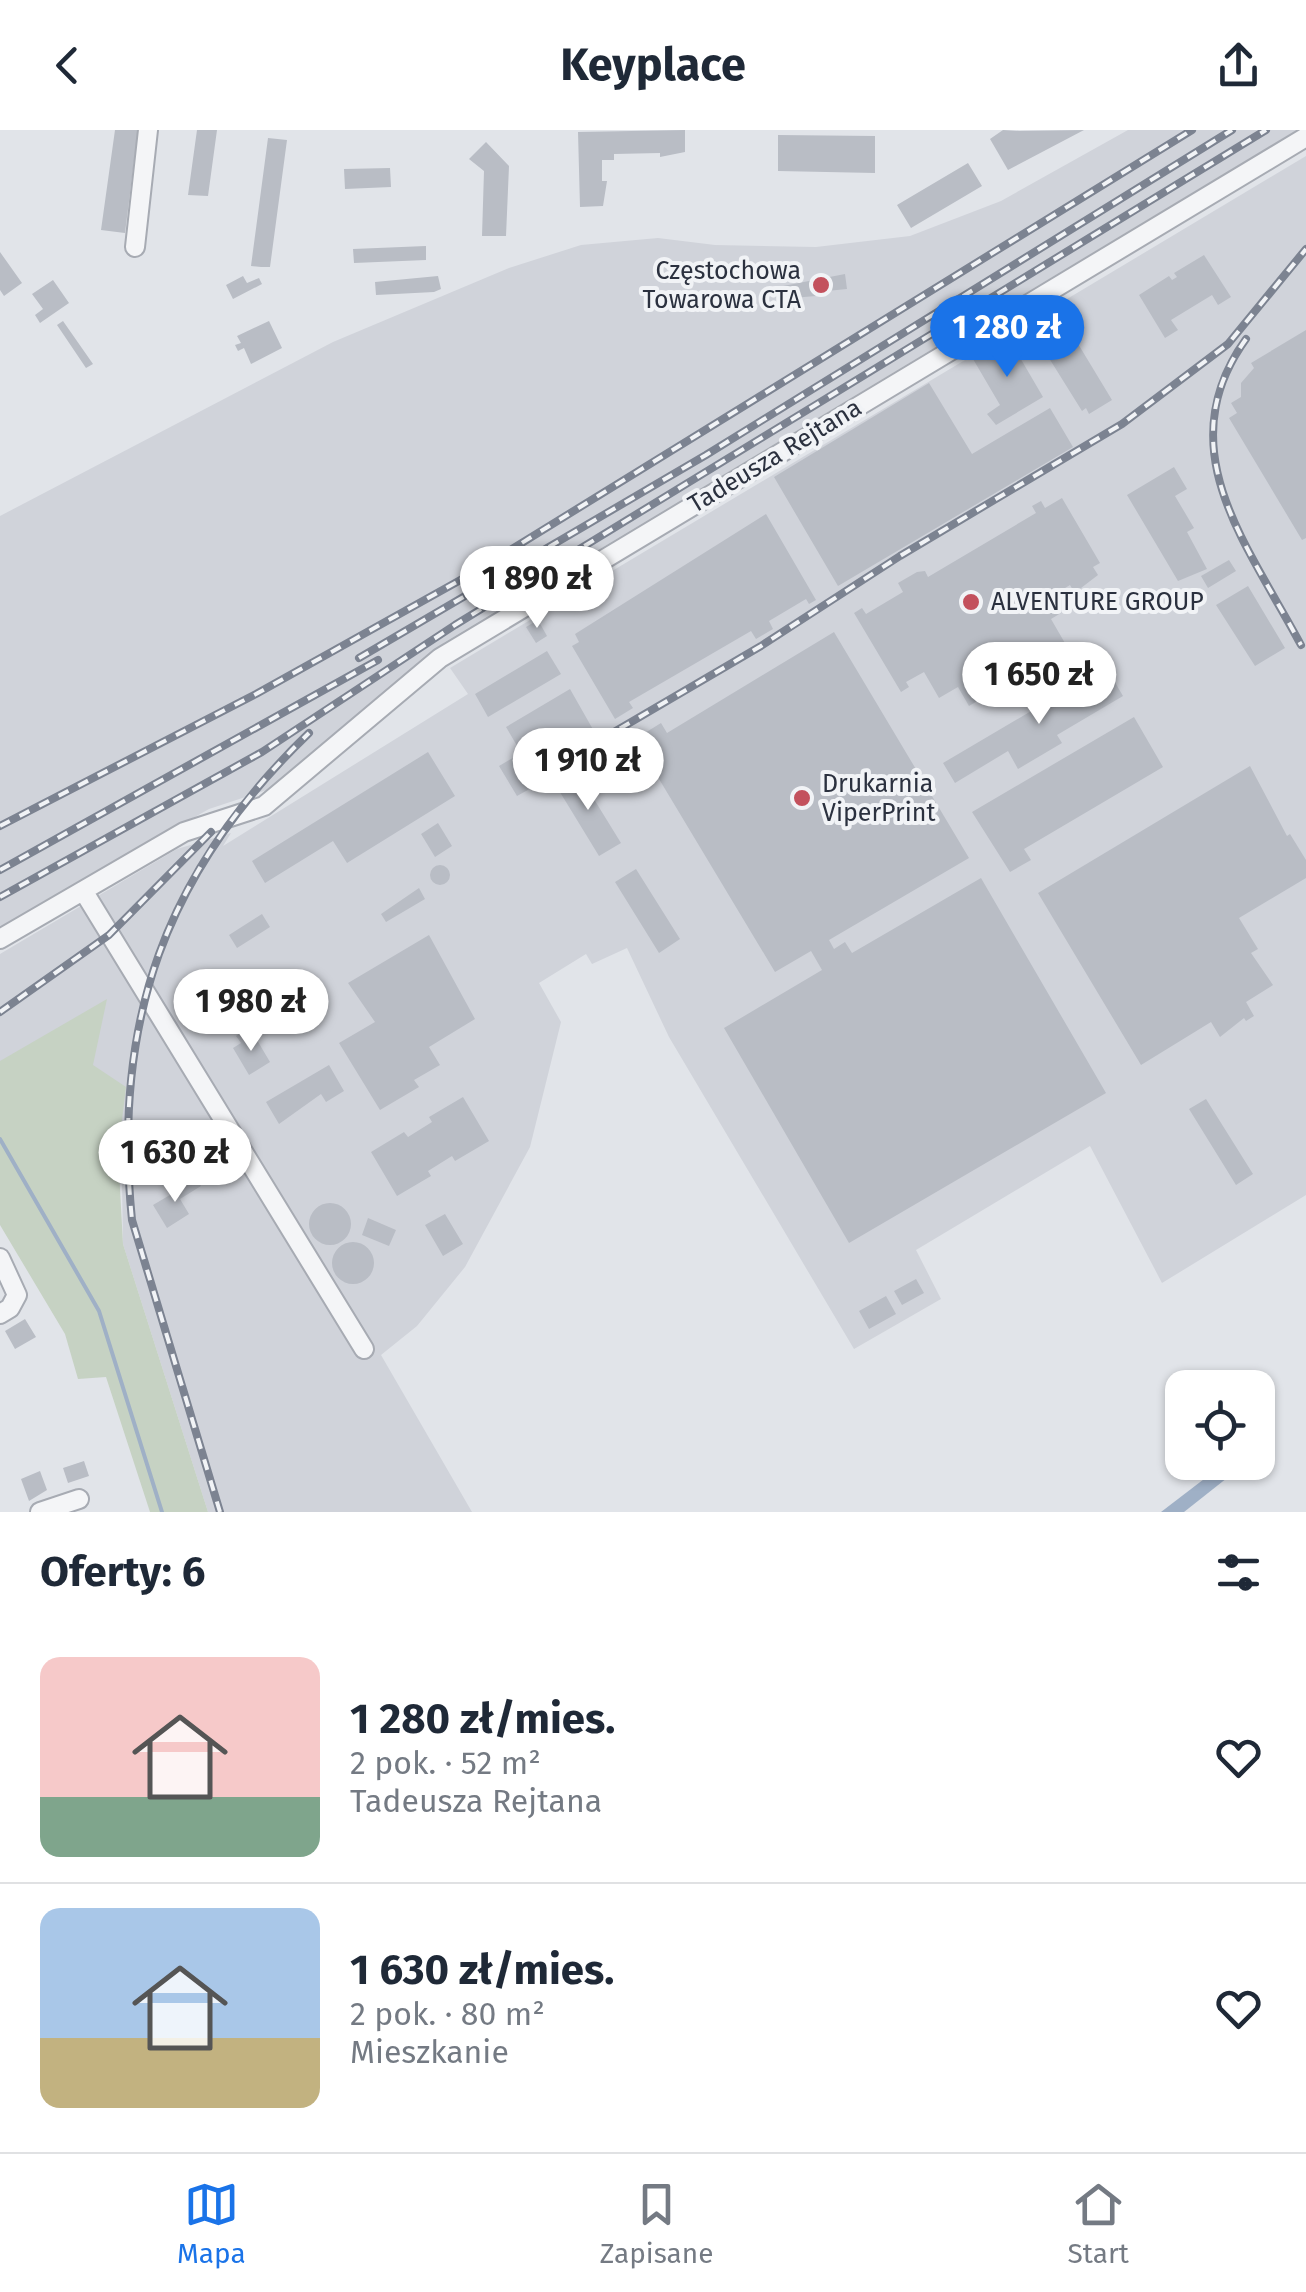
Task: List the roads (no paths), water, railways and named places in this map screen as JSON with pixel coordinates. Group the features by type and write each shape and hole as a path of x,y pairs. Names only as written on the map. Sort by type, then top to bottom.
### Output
{"street":[{"path":"135,247 148,130"},
{"name":"Tadeusza Rejtana","path":"0,939 184,832 264,806 440,658 1306,137"},
{"path":"84,892 364,1349"},
{"path":"0,1258 17,1294 10,1308 0,1314"},
{"path":"40,1512 78,1499"}],"water":[{"path":"1203,1480 1224,1480 1184,1512 1161,1512"}],"waterway":[{"path":"0,1139 99,1311 162,1512"}],"railway":[{"path":"0,826 256,694 473,573 1192,130"},
{"path":"359,658 706,455 1232,130"},
{"path":"0,897 262,752 455,625 1266,130"},
{"path":"544,773 761,646 900,556 1122,424 1228,344 1306,249"},
{"path":"1246,339 1224,380 1214,419 1215,458 1224,496 1239,533 1301,645"},
{"path":"0,870 378,660"},
{"path":"220,1512 132,1220 128,1148 131,1080 141,1015 159,954 184,896 218,840 259,786 309,733"},
{"path":"0,1012 109,935 211,832"}],"place":[{"name":"Częstochowa Towarowa CTA","path":"821,285"},
{"name":"ALVENTURE GROUP","path":"971,602"},
{"name":"Drukarnia ViperPrint","path":"802,798"}]}
